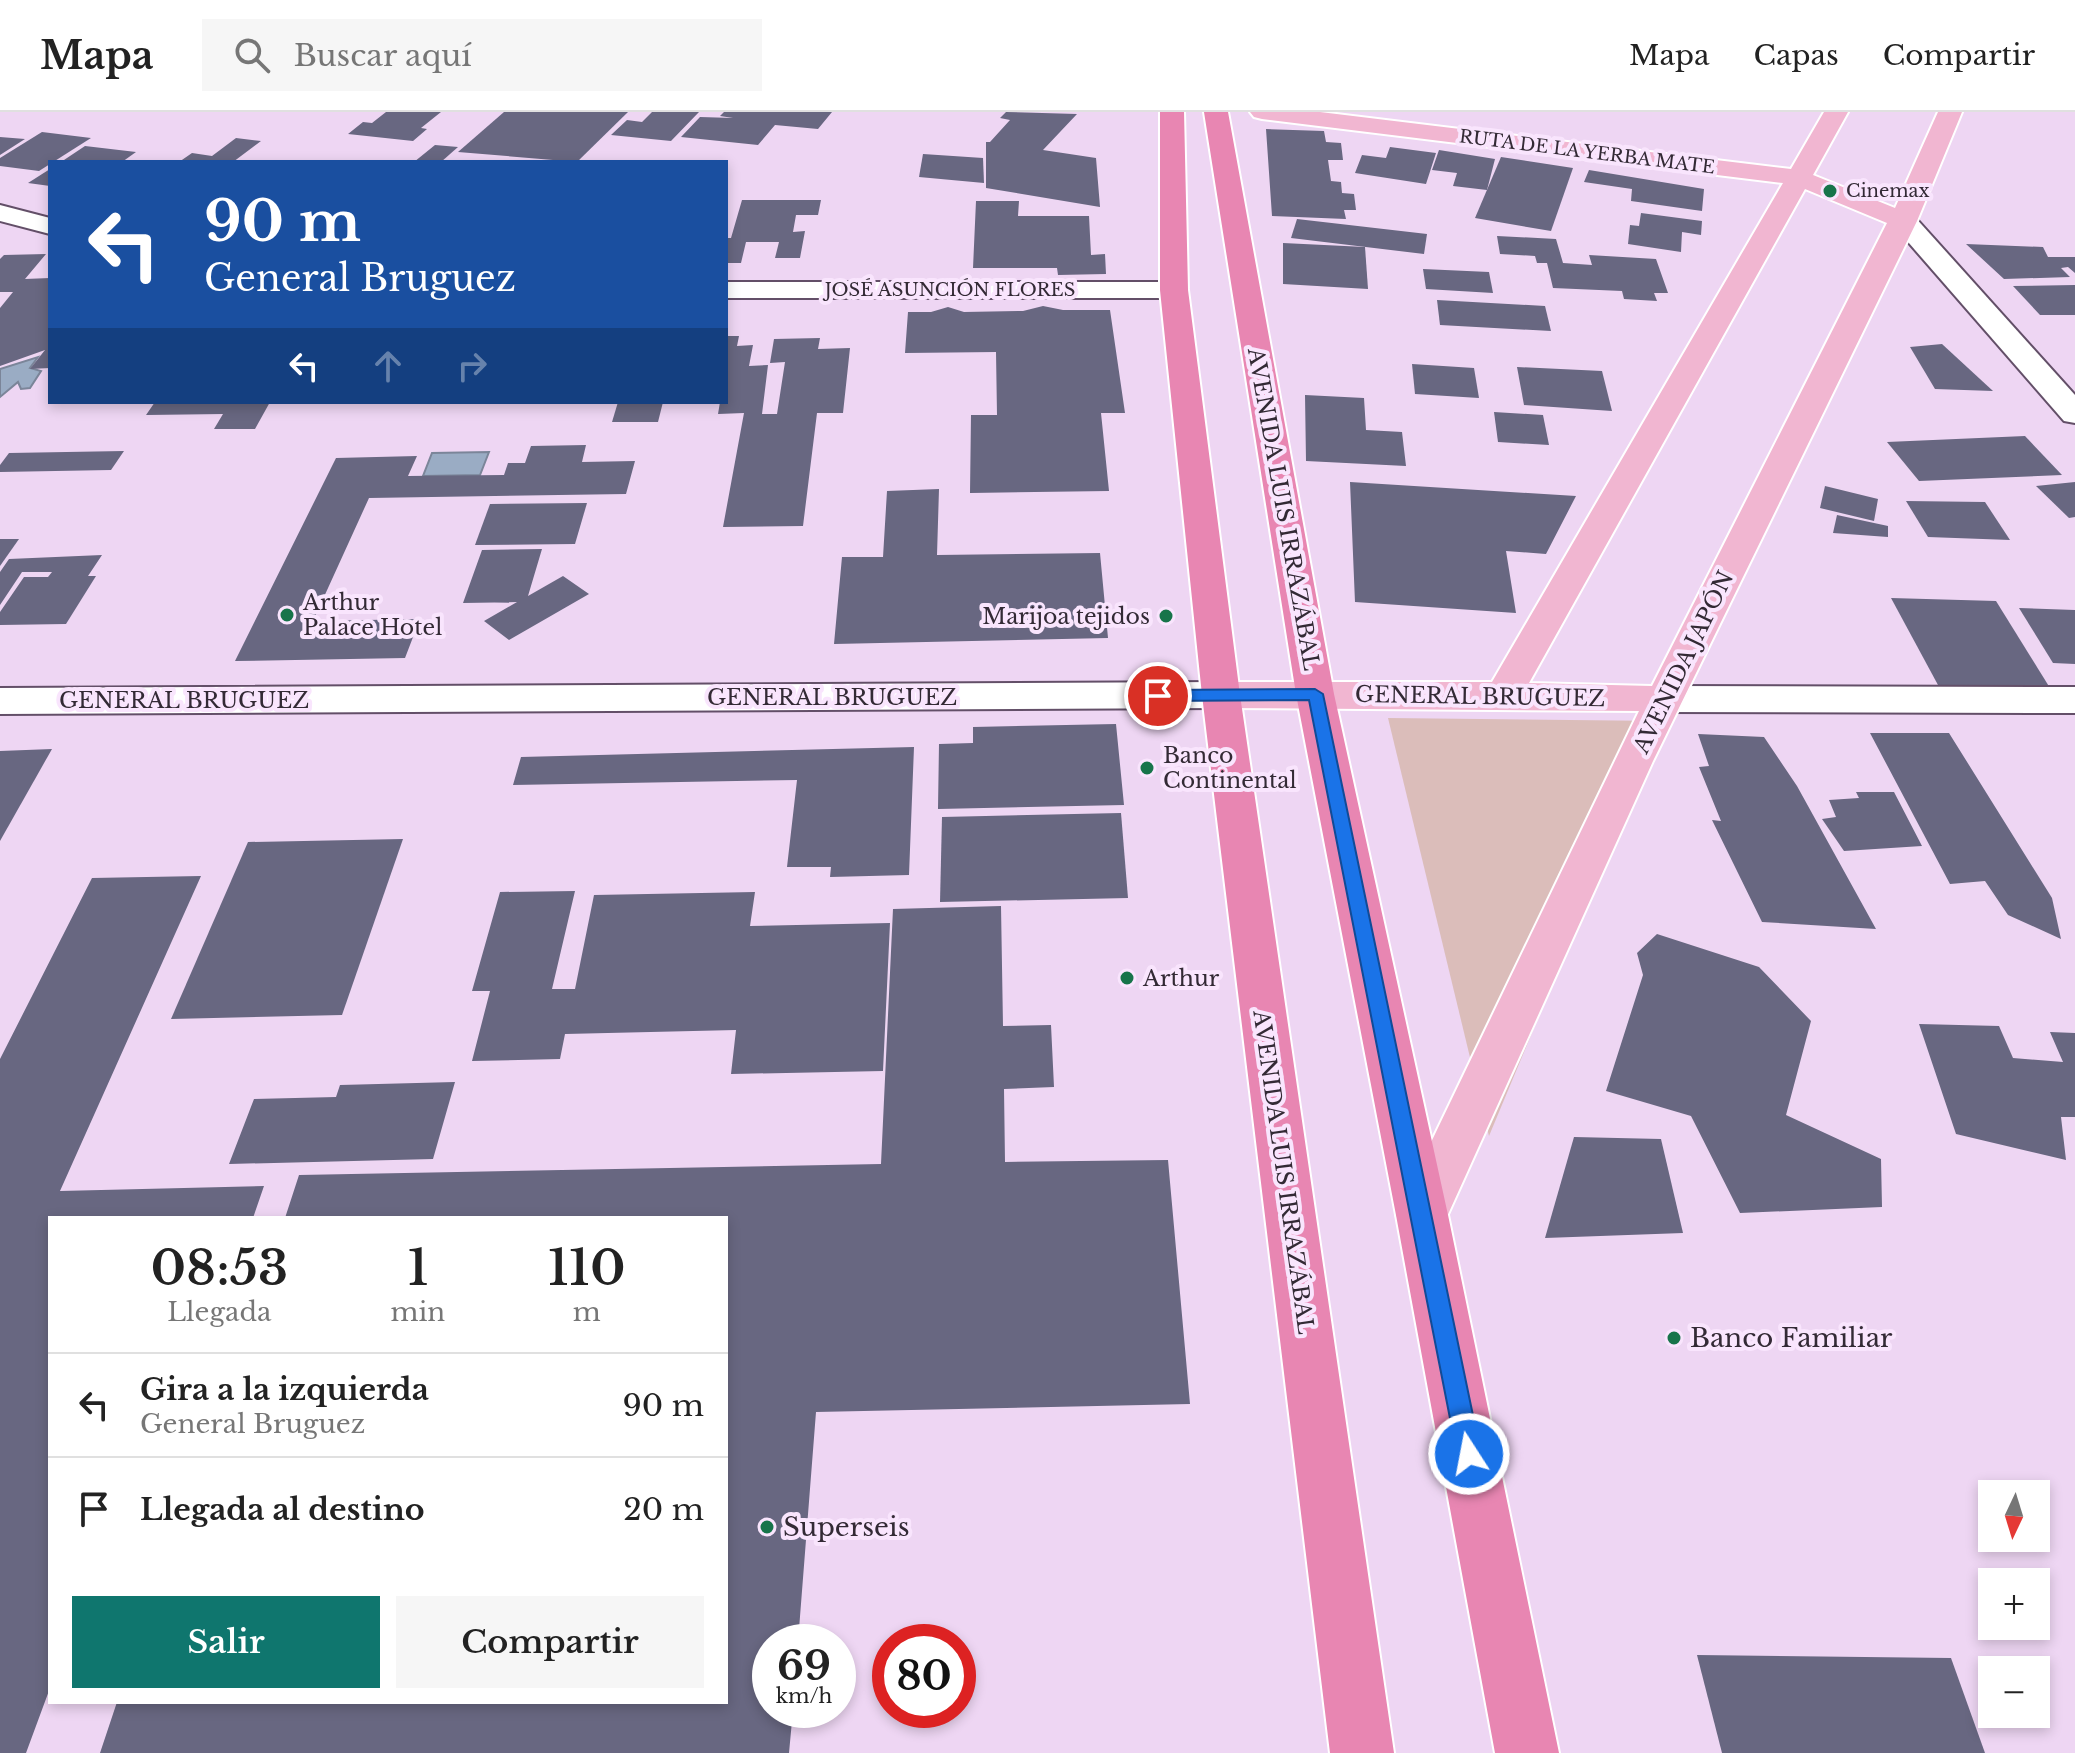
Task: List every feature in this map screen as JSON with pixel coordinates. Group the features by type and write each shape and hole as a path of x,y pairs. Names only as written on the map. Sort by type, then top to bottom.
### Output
{"highway":[{"name":"AVENIDA LUIS IRRAZÁBAL","path":"1172,112 1174,290 1221,695 1362,1753"},
{"name":"AVENIDA LUIS IRRAZÁBAL","path":"1216,112 1315,694 1422,1215 1527,1753"}],"main road":[{"name":"RUTA DE LA YERBA MATE","path":"1262,112 1799,178 1904,221"},
{"path":"1503,695 1836,112"},
{"name":"AVENIDA JAPÓN","path":"1422,1215 1664,699 1904,221 1950,112"},
{"name":"GENERAL BRUGUEZ","path":"1221,695 1503,695 1664,699"}],"street":[{"path":"0,213 48,225"},
{"path":"1904,221 2075,414"},
{"name":"JOSÉ ASUNCIÓN FLORES","path":"728,290 1174,290"},
{"name":"GENERAL BRUGUEZ","path":"0,701 1221,695"},
{"path":"1664,699 2075,700"}],"shaded area":[{"path":"1388,718 1662,721 1489,1136"}],"water":[{"path":"38,357 30,368 41,371 30,388 21,389 18,382 0,397 0,369"},
{"path":"489,452 480,475 423,476 432,453"}],"building":[{"path":"386,112 441,112 421,128 427,129 413,141 348,134 363,122 372,123"},
{"path":"504,112 628,112 579,160 458,152"},
{"path":"652,112 699,112 671,141 611,135 627,120 642,122"},
{"path":"724,112 832,112 818,129 775,125 758,145 681,137 700,117 733,118 720,116"},
{"path":"1006,112 1077,114 1043,150 1096,158 1100,207 986,188 986,142 990,142 1010,120 1000,118"},
{"path":"1266,129 1324,131 1326,142 1341,143 1343,160 1328,160 1331,181 1341,182 1342,193 1354,194 1356,210 1344,210 1346,219 1272,216"},
{"path":"42,132 91,138 56,160 48,160 48,165 39,171 0,166 0,158"},
{"path":"0,137 25,139 0,155"},
{"path":"236,138 261,141 236,160 182,160 192,153 212,156"},
{"path":"435,145 458,147 443,160 416,160"},
{"path":"85,146 136,152 125,160 64,160"},
{"path":"1390,147 1436,153 1426,184 1355,173 1362,155 1386,158"},
{"path":"1439,150 1495,159 1487,190 1453,186 1457,173 1432,170"},
{"path":"923,154 983,158 984,183 919,177"},
{"path":"1501,157 1573,168 1551,231 1475,218"},
{"path":"48,170 48,186 28,183"},
{"path":"1589,170 1704,189 1702,211 1631,201 1632,189 1584,182"},
{"path":"742,200 821,200 818,215 796,215 793,232 805,231 800,258 775,258 779,242 746,242 741,263 728,263 728,238 731,238"},
{"path":"976,201 1019,201 1018,216 1089,216 1091,255 1105,254 1106,274 1058,275 1057,268 973,268"},
{"path":"1641,213 1702,221 1701,235 1682,232 1681,252 1628,244 1630,225 1639,226"},
{"path":"1297,219 1427,234 1424,254 1291,238"},
{"path":"1497,236 1556,239 1563,263 1592,265 1589,255 1656,259 1668,293 1654,293 1657,301 1624,299 1622,291 1553,288 1547,263 1537,263 1535,256 1500,254"},
{"path":"1283,243 1365,247 1368,289 1283,284"},
{"path":"1966,244 2043,247 2048,257 2075,257 2075,273 2068,267 2061,268 2070,277 2004,279"},
{"path":"46,254 25,279 48,278 48,368 30,369 45,350 0,366 0,308 13,292 0,292 0,259 4,255"},
{"path":"1423,269 1489,272 1493,293 1426,289"},
{"path":"2075,285 2075,315 2040,315 2013,286"},
{"path":"1437,300 1545,306 1551,331 1440,325"},
{"path":"1043,306 1063,310 1110,310 1125,413 1101,413 1109,491 970,493 971,415 997,415 996,352 905,353 908,312 931,312 948,307 964,312 1023,311"},
{"path":"728,336 739,336 737,346 753,345 749,366 768,365 762,414 777,414 785,362 770,363 774,339 820,338 818,349 850,348 843,413 817,413 803,526 723,527 744,413 718,414 720,404 728,404"},
{"path":"1942,344 1993,391 1935,389 1910,347"},
{"path":"1412,364 1474,368 1479,398 1415,394"},
{"path":"1517,367 1602,371 1612,411 1524,405"},
{"path":"1305,395 1364,398 1366,430 1402,432 1406,466 1306,461"},
{"path":"154,404 269,404 255,429 214,429 223,414 146,415"},
{"path":"617,404 662,404 658,422 612,422"},
{"path":"1494,412 1543,415 1549,445 1498,442"},
{"path":"2025,436 2062,475 1919,481 1887,442"},
{"path":"586,445 582,462 635,461 626,494 369,498 313,621 420,619 405,658 235,661 336,458 417,456 408,476 504,475 508,463 525,463 531,446"},
{"path":"124,451 111,470 0,472 0,465 9,453"},
{"path":"1350,482 1576,496 1546,554 1506,551 1516,613 1355,602"},
{"path":"2075,482 2075,517 2069,518 2036,486"},
{"path":"1825,486 1878,499 1874,521 1820,508"},
{"path":"939,489 937,555 1100,553 1108,638 834,644 842,557 883,557 887,491"},
{"path":"1906,501 1985,502 2010,540 1928,537"},
{"path":"587,503 575,544 475,545 490,504"},
{"path":"1837,515 1888,526 1888,537 1833,533"},
{"path":"0,539 19,539 0,566"},
{"path":"542,549 528,596 563,576 589,594 509,640 484,621 517,602 463,603 482,550"},
{"path":"102,555 88,576 96,576 66,624 0,625 0,612 24,577 48,577 52,572 22,572 0,605 0,572 9,559"},
{"path":"1891,598 1996,601 2050,688 1938,685"},
{"path":"2019,608 2075,610 2075,664 2053,663"},
{"path":"1116,724 1124,805 938,809 939,744 973,743 973,727"},
{"path":"1870,733 1949,733 2052,898 2061,939 2008,915 1985,881 1950,884"},
{"path":"1698,734 1764,737 1797,786 1876,929 1762,922 1712,820 1721,821 1699,767 1709,766"},
{"path":"914,747 909,875 830,877 831,867 787,867 797,780 513,785 521,757"},
{"path":"52,749 0,841 0,751"},
{"path":"1856,792 1894,792 1922,846 1844,851 1822,819 1836,817 1829,800 1859,798"},
{"path":"1121,813 1128,898 940,902 942,817"},
{"path":"403,839 342,1015 171,1019 248,842"},
{"path":"201,876 60,1191 264,1186 254,1216 48,1216 48,1693 26,1753 0,1753 0,1059 92,878"},
{"path":"575,891 552,989 575,989 594,895 755,892 750,926 890,923 883,1071 731,1074 736,1030 565,1034 560,1059 472,1061 490,991 472,991 500,892"},
{"name":"Superseis","path":"1001,906 1003,1026 1051,1025 1054,1087 1004,1089 1005,1162 1168,1160 1190,1404 816,1412 799,1624 752,1624 752,1728 791,1728 789,1753 100,1753 116,1704 728,1704 728,1216 286,1216 299,1175 881,1164 893,909"},
{"path":"1657,934 1759,967 1811,1021 1786,1115 1881,1159 1882,1207 1740,1213 1691,1116 1606,1091 1643,975 1637,953"},
{"path":"1919,1024 1999,1026 2013,1058 2063,1062 2050,1032 2075,1033 2075,1117 2061,1117 2066,1160 1956,1134"},
{"path":"455,1082 433,1159 229,1164 254,1099 336,1097 340,1085"},
{"path":"1574,1137 1661,1139 1683,1233 1545,1238"},
{"path":"1697,1655 1951,1658 1985,1753 1722,1753"}],"place":[{"name":"Cinemax","path":"1830,191"},
{"name":"Arthur Palace Hotel","path":"287,615"},
{"name":"Marijoa tejidos","path":"1166,616"},
{"name":"Banco Continental","path":"1147,768"},
{"name":"Arthur","path":"1127,978"},
{"name":"Banco Familiar","path":"1674,1338"},
{"name":"Superseis","path":"767,1527"}],"route":[{"path":"1158,696 1315,694 1469,1454"}]}
